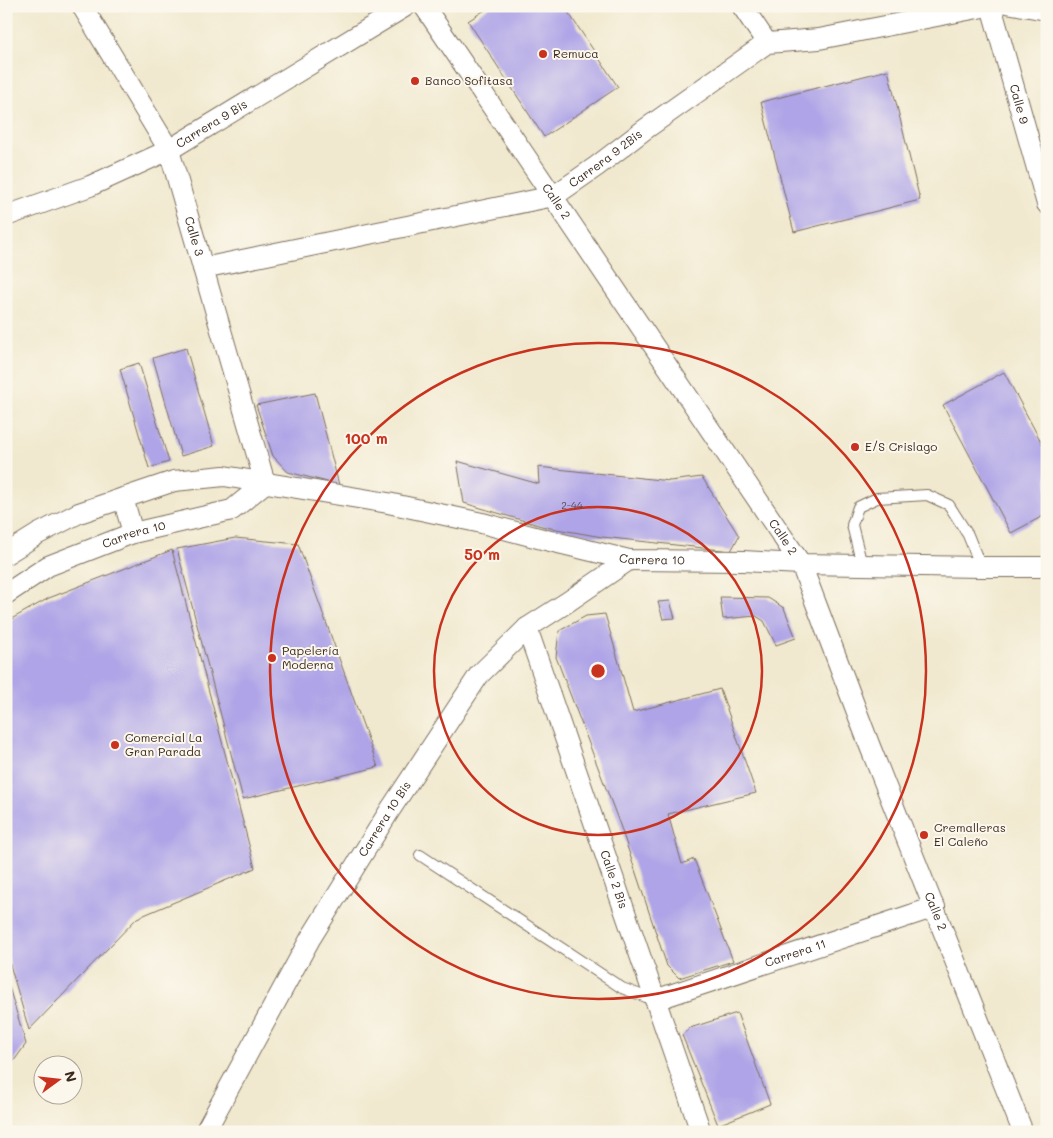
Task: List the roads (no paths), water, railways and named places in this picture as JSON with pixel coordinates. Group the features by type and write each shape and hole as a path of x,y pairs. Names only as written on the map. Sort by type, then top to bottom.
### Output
{"street":[{"name":"Calle 3","path":"82,6 169,150 265,483"},
{"name":"Carrera 9 Bis","path":"6,216 90,186 169,150 406,6"},
{"name":"Calle 2","path":"424,6 801,564 1023,1132"},
{"path":"742,6 767,43 819,39 989,6"},
{"name":"Calle 9","path":"989,6 1047,204"},
{"name":"Carrera 9 2Bis","path":"202,268 554,196 767,43"},
{"name":"Carrera 10","path":"6,554 38,534 79,513 174,482 224,476 416,509 482,523 629,560 1047,567"},
{"name":"Carrera 10","path":"6,594 48,566 133,533 232,510 265,483"},
{"path":"123,498 133,533"},
{"name":"Carrera 10 Bis","path":"204,1132 310,939 390,810 479,675 527,628 629,560"},
{"name":"Calle 2 Bis","path":"527,628 701,1132"},
{"name":"Carrera 11","path":"655,1000 935,907"}],"lane":[{"path":"995,6 1047,15"},
{"path":"862,565 852,525 858,507 877,498 927,495 949,505 968,535 980,567"},
{"path":"420,855 622,988 655,1000"}],"place":[{"name":"Remuca","path":"543,54"},
{"name":"Banco Sofitasa","path":"415,81"},
{"name":"E/S Crislago","path":"855,447"},
{"name":"Papelería Moderna","path":"272,658"},
{"name":"Comercial La Gran Parada","path":"115,745"},
{"name":"Cremalleras El Caleño","path":"924,835"}]}
